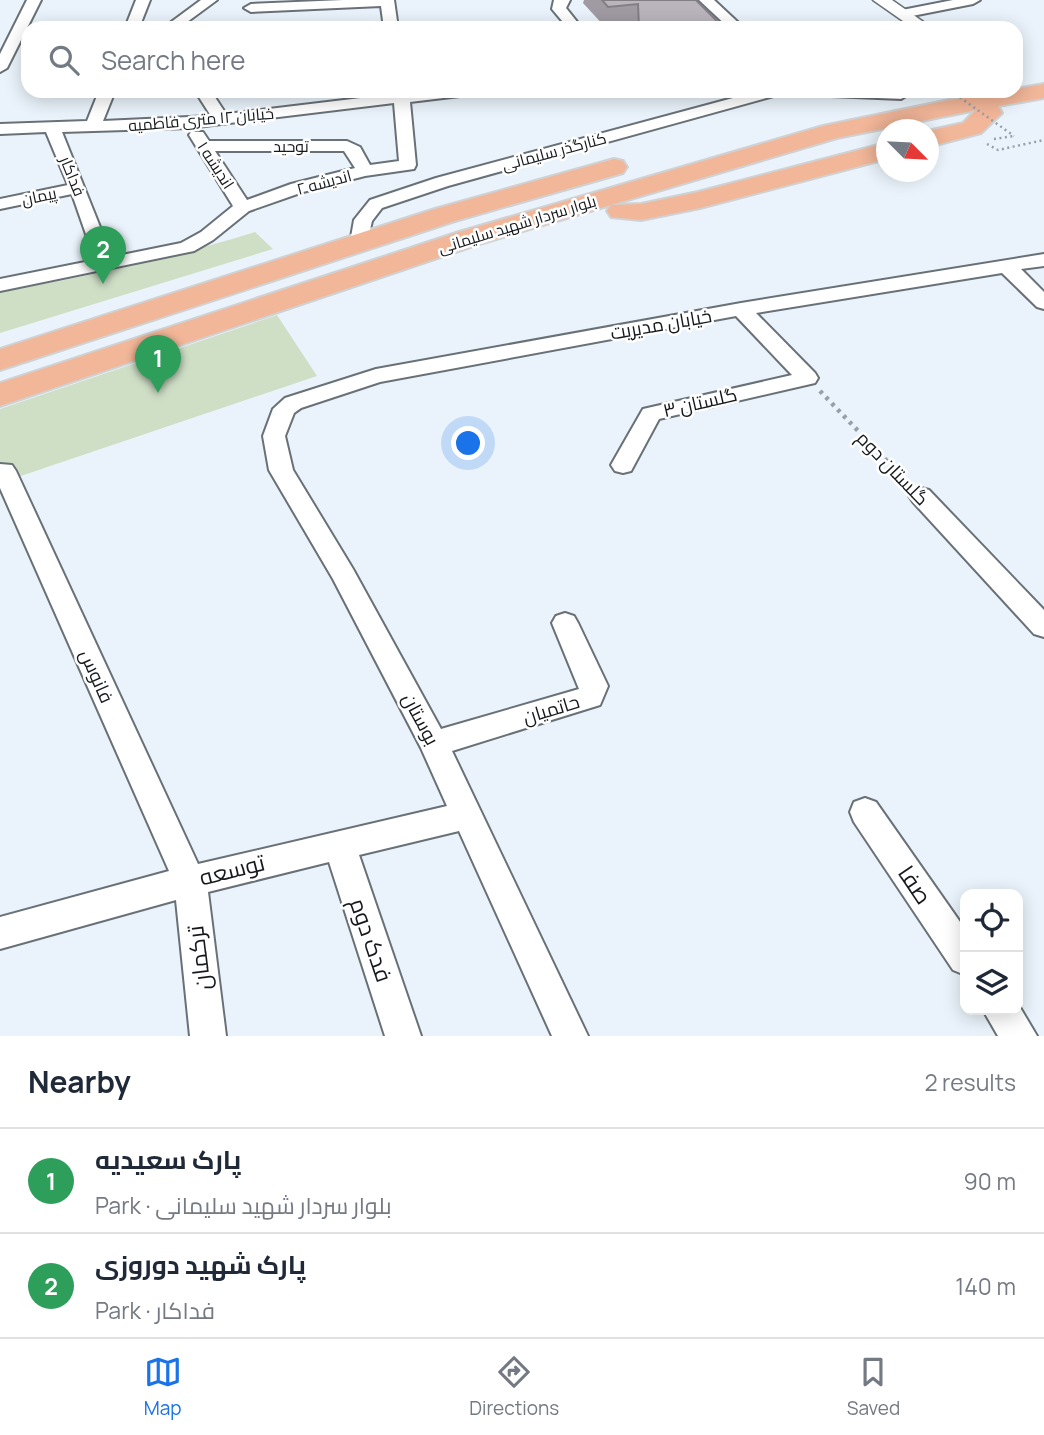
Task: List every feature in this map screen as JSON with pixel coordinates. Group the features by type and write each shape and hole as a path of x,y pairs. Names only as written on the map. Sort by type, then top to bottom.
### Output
{"highway":[{"path":"1023,74 1044,71"},
{"name":"بلوار سردار شهید سلیمانی","path":"1023,94 1044,91"},
{"name":"بلوار سردار شهید سلیمانی","path":"0,395 469,238 708,167 772,131 887,98"},
{"name":"بلوار سردار شهید سلیمانی","path":"772,131 832,131 1001,98"},
{"path":"939,136 966,129 990,113 983,101"},
{"path":"678,149 703,154 708,167"},
{"path":"581,205 606,211 641,212 700,200 876,154"},
{"name":"بلوار سردار شهید سلیمانی","path":"0,360 445,215 640,160"}],"street":[{"path":"27,21 34,0"},
{"path":"135,21 143,0"},
{"path":"180,21 210,0"},
{"path":"563,0 559,3 559,9 569,21"},
{"path":"706,0 729,21"},
{"path":"881,0 913,21"},
{"path":"902,14 972,0"},
{"path":"251,9 387,1 390,21"},
{"path":"0,36 21,35"},
{"path":"0,68 21,38"},
{"path":"93,126 104,98"},
{"path":"208,98 221,119"},
{"name":"خیابان ۱۲ متری فاطمیه","path":"0,129 189,123 372,98"},
{"name":"اندیشه ۲","path":"243,206 297,188 365,171 408,165 401,98"},
{"name":"کنارگذر سلیمانی","path":"359,243 363,220 376,204 442,182 750,98"},
{"name":"اندیشه ۱","path":"189,123 243,206"},
{"name":"فداکار","path":"52,127 106,265"},
{"name":"توحید","path":"203,146 347,146 354,150 365,171"},
{"name":"پیمان","path":"0,204 78,188"},
{"path":"0,285 187,247 207,236 243,206"},
{"name":"خیابان مدیریت","path":"284,409 293,403 376,376 741,309 1044,260"},
{"path":"1006,266 1044,303"},
{"path":"741,309 807,378"},
{"name":"گلستان ۳","path":"623,465 651,414 807,378"},
{"name":"بوستان","path":"284,409 274,436 281,470 344,576 434,744 570,1036"},
{"name":"فانوس","path":"4,471 190,881"},
{"name":"گلستان دوم","path":"921,496 1044,627"},
{"name":"حاتمیان","path":"434,744 590,697 594,686 565,624"},
{"name":"صفا","path":"865,812 961,952"},
{"name":"توسعه","path":"0,933 190,881 466,815"},
{"name":"فدک دوم","path":"339,844 403,1036"},
{"name":"ترکمان","path":"190,881 208,1036"},
{"path":"1004,1015 1019,1036"}],"path":[{"path":"961,98 1014,136"},
{"path":"966,129 998,150 1044,140"},
{"name":"گلستان دوم","path":"807,378 921,496"}],"green space":[{"path":"255,232 273,249 0,333 0,292 129,266"},
{"path":"277,315 317,376 0,483 0,409"}],"building":[{"path":"602,0 696,0 717,21 639,21 638,4 608,7"}],"place":[{"name":"پارک شهید دوروزی","path":"103,284"},
{"name":"پارک سعیدیه","path":"158,393"}]}
